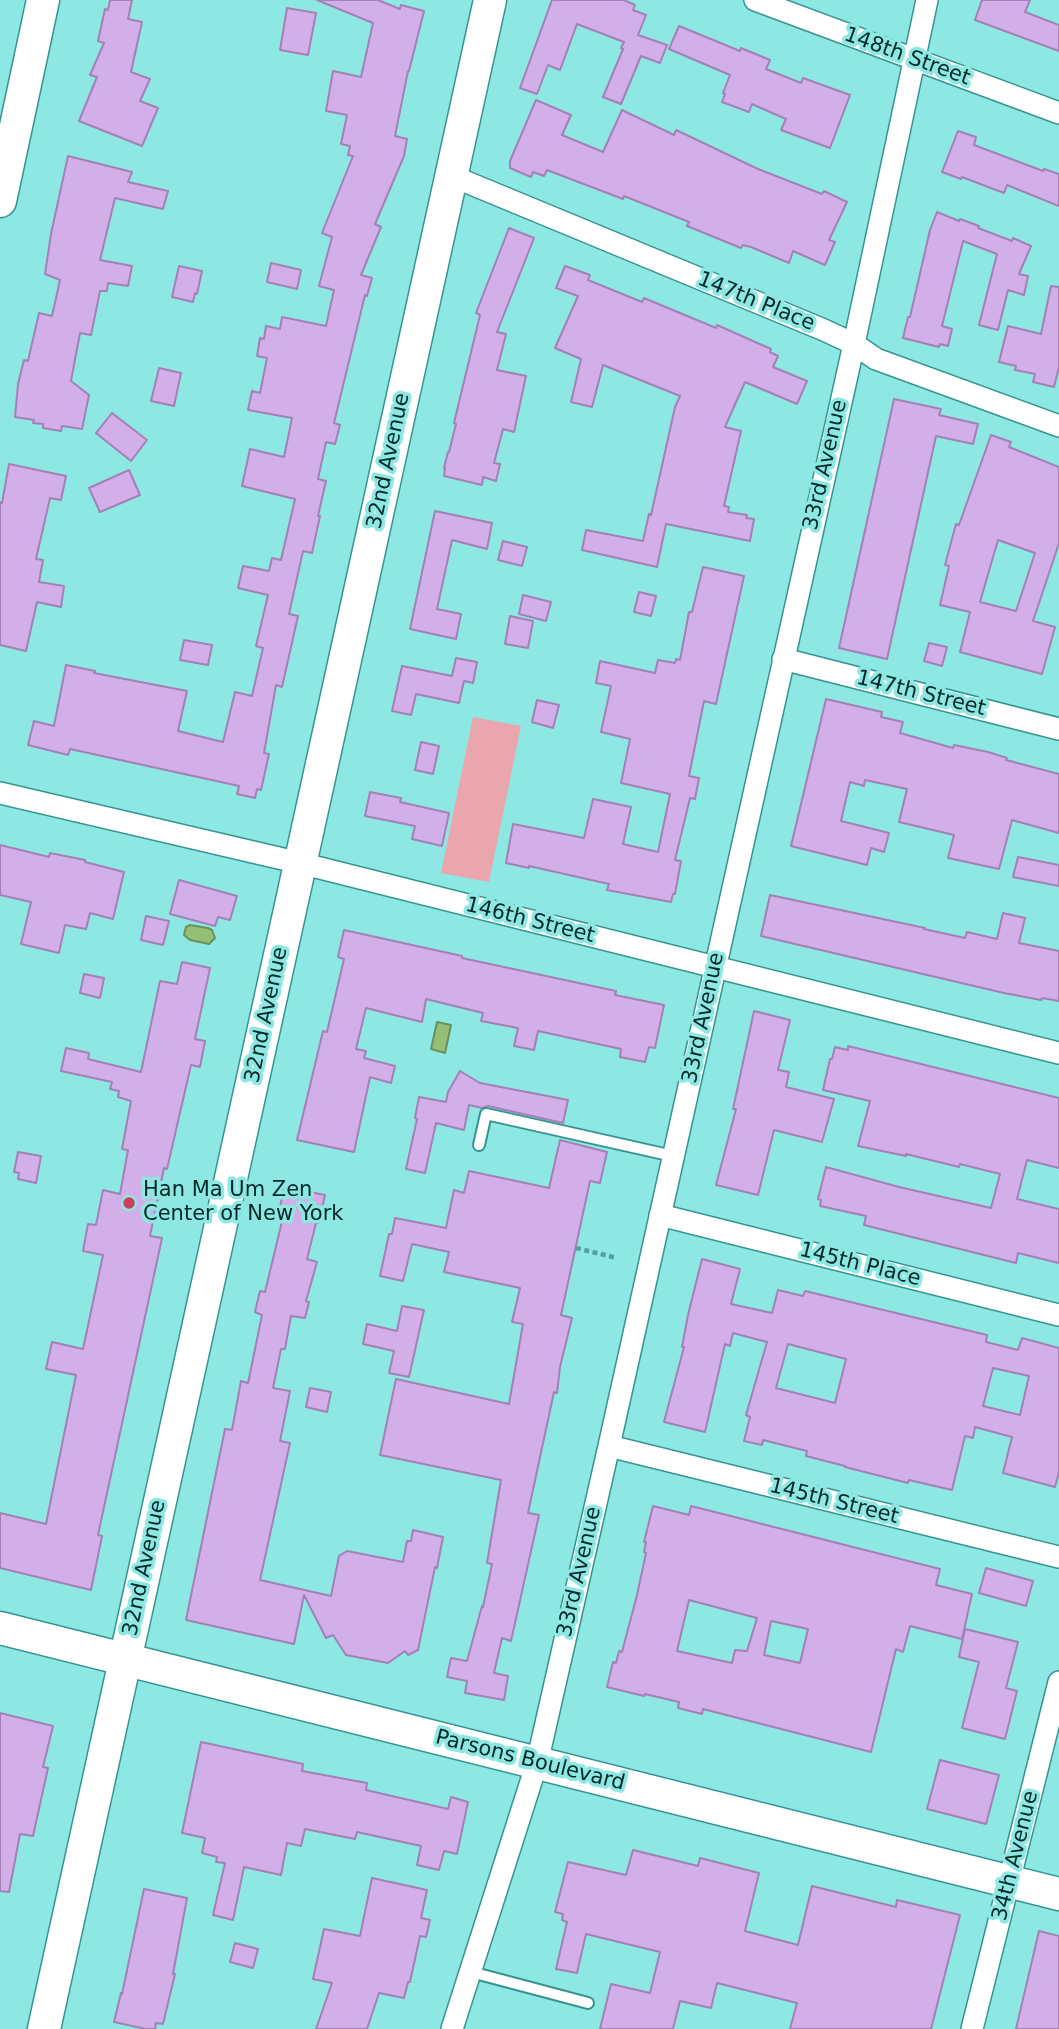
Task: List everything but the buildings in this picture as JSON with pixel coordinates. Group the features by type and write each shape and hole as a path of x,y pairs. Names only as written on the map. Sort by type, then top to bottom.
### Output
{"street":[{"path":"0,201 43,0"},
{"name":"32nd Avenue","path":"44,2029 490,0"},
{"name":"148th Street","path":"755,0 1059,113"},
{"name":"33rd Avenue","path":"452,2029 537,1763 927,0"},
{"name":"147th Place","path":"452,176 853,344 876,359 1059,426"},
{"name":"147th Street","path":"783,659 1059,729"},
{"name":"146th Street","path":"0,793 300,863 1059,1053"},
{"name":"145th Place","path":"660,1215 1059,1315"},
{"name":"145th Street","path":"609,1446 1059,1557"},
{"name":"Parsons Boulevard","path":"0,1628 1059,1894"},
{"name":"34th Avenue","path":"972,2029 1059,1682"}],"lane":[{"path":"479,1145 486,1114 673,1156"},
{"path":"471,1972 588,2004"}],"path":[{"path":"576,1248 617,1258"}],"shaded area":[{"path":"473,717 521,726 489,882 441,873"},
{"path":"190,925 212,930 215,938 209,944 190,940 184,935 186,927"},
{"path":"437,1022 451,1025 445,1053 431,1049"}],"place":[{"name":"Han Ma Um Zen Center of New York","path":"129,1203"}]}
